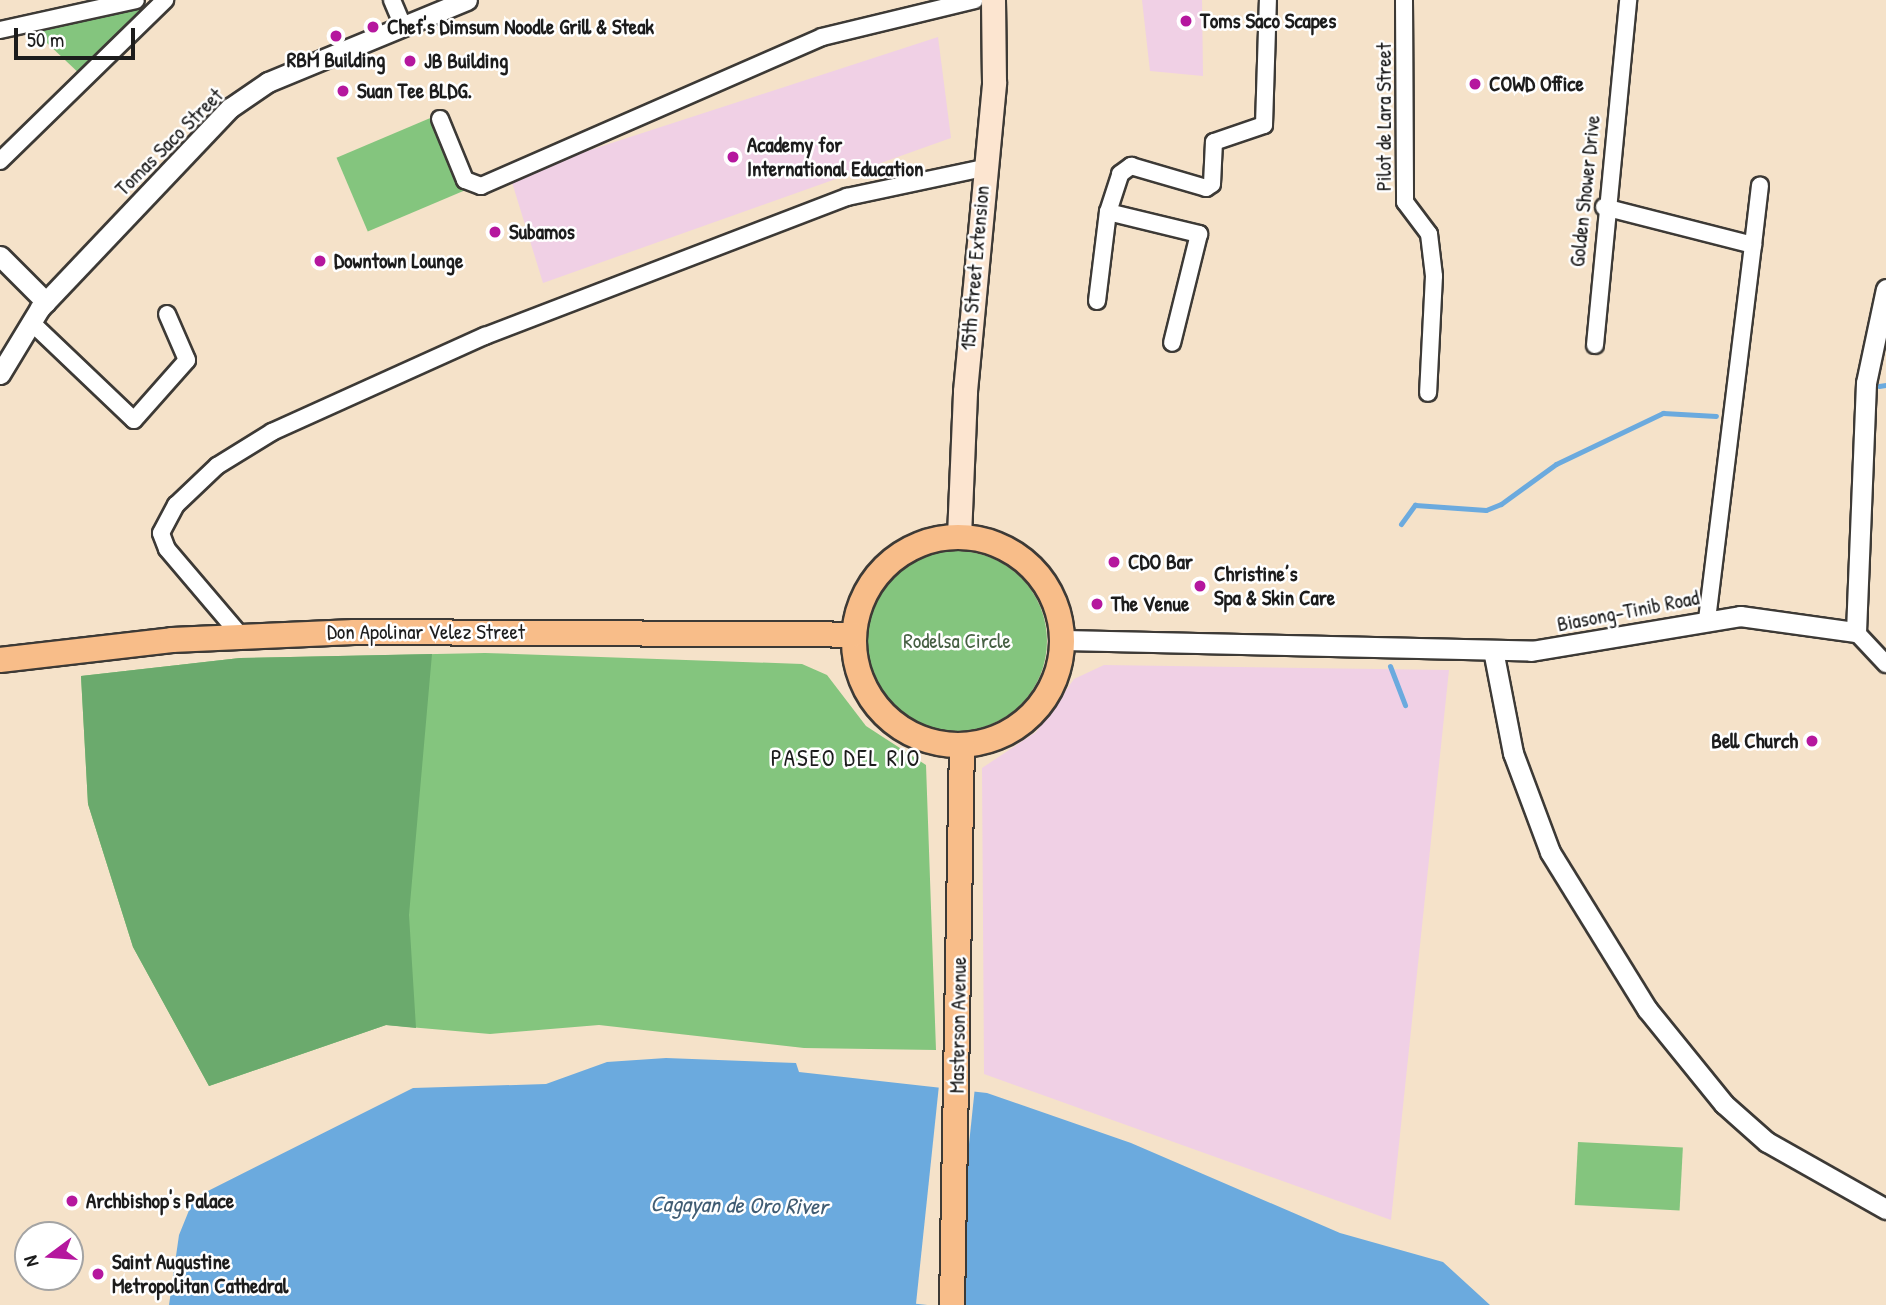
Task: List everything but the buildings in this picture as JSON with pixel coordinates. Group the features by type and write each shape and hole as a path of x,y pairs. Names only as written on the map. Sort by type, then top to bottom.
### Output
{"main road":[{"name":"15th Street Extension","path":"959,536 984,168 994,82 993,0"},
{"path":"959,536 1001,546 1028,564 1056,604 1063,640 1051,687 1033,713 1007,733 962,745 916,736 880,710 858,670 853,635 864,595 882,569 906,550 959,536"},
{"name":"Don Apolinar Velez Street","path":"0,660 241,636 433,631 853,635"},
{"name":"Masterson Avenue","path":"952,1305 962,745"}],"street":[{"path":"0,30 136,0"},
{"path":"0,161 165,0"},
{"path":"392,0 403,26"},
{"name":"Tomas Saco Street","path":"0,374 46,302 230,108 268,82 467,0"},
{"path":"440,119 465,180 481,186 822,37 975,0"},
{"path":"1097,301 1108,212 1120,174 1131,166 1206,188 1212,184 1214,142 1259,131 1268,115 1268,0"},
{"name":"Pilot de Lara Street","path":"1404,0 1405,202 1429,234 1434,276 1428,393"},
{"name":"Golden Shower Drive","path":"1595,345 1604,207 1628,0"},
{"path":"241,636 167,549 161,533 176,505 228,459 296,419 485,336 846,197 984,168"},
{"path":"1707,618 1760,185"},
{"path":"1604,207 1753,245"},
{"path":"1108,212 1199,234 1172,343"},
{"path":"0,256 46,302"},
{"path":"1886,289 1866,383 1856,632 1886,664"},
{"path":"31,322 134,420 187,360 167,314"},
{"name":"Biasong-Tinib Road","path":"1063,640 1493,650 1594,645 1707,618 1764,616 1856,632"},
{"path":"1493,650 1513,752 1545,841 1633,989 1746,1124 1854,1196 1886,1209"}],"shaded area":[{"path":"1142,0 1202,0 1203,76 1150,71"},
{"name":"Academy for International Education","path":"938,37 951,138 543,283 510,176"},
{"path":"1104,665 1449,670 1391,1220 984,1074 982,768 1036,732 1074,679"}],"green space":[{"path":"153,4 82,76 30,27"},
{"path":"435,116 466,190 368,231 337,158"},
{"name":"Rodelsa Circle","path":"957,551 975,552 992,558 1021,577 1040,606 1046,623 1046,659 1040,676 1021,705 992,724 975,730 957,731 939,730 922,724 893,705 874,676 868,659 867,641 868,623 874,606 893,577 922,558 939,552"},
{"path":"485,653 802,664 827,675 866,726 926,765 936,1050 804,1048 599,1025 490,1034 386,1025 209,1086 133,947 88,804 81,676 240,658"},
{"path":"432,654 409,915 416,1028 386,1025 209,1086 133,947 88,804 81,676 240,658"},
{"path":"1578,1142 1683,1147 1680,1210 1575,1205"}],"water":[{"name":"Cagayan de Oro River","path":"666,1058 796,1063 799,1072 987,1093 1131,1143 1340,1233 1443,1262 1490,1305 169,1305 179,1235 194,1198 413,1088 546,1084 607,1062"}],"pier":[{"path":"939,1085 975,1089 952,1305 916,1304"}],"waterway":[{"path":"1879,386 1886,385"},
{"path":"1401,524 1415,505 1486,510 1501,504 1556,464 1663,413 1716,416"},
{"path":"1390,666 1405,705"}],"place":[{"name":"Toms Saco Scapes","path":"1186,21"},
{"name":"Chef's Dimsum Noodle Grill & Steak","path":"373,27"},
{"name":"RBM Building","path":"336,36"},
{"name":"JB Building","path":"410,61"},
{"name":"COWD Office","path":"1475,84"},
{"name":"Suan Tee BLDG.","path":"343,91"},
{"name":"Academy for International Education","path":"733,157"},
{"name":"Subamos","path":"495,232"},
{"name":"Downtown Lounge","path":"320,261"},
{"name":"CDO Bar","path":"1114,562"},
{"name":"Christine’s Spa & Skin Care","path":"1200,586"},
{"name":"The Venue","path":"1097,604"},
{"name":"Bell Church","path":"1812,741"},
{"name":"Archbishop's Palace","path":"72,1201"},
{"name":"Saint Augustine Metropolitan Cathedral","path":"98,1274"}],"district":[{"name":"PASEO DEL RIO","path":"846,758"}]}
